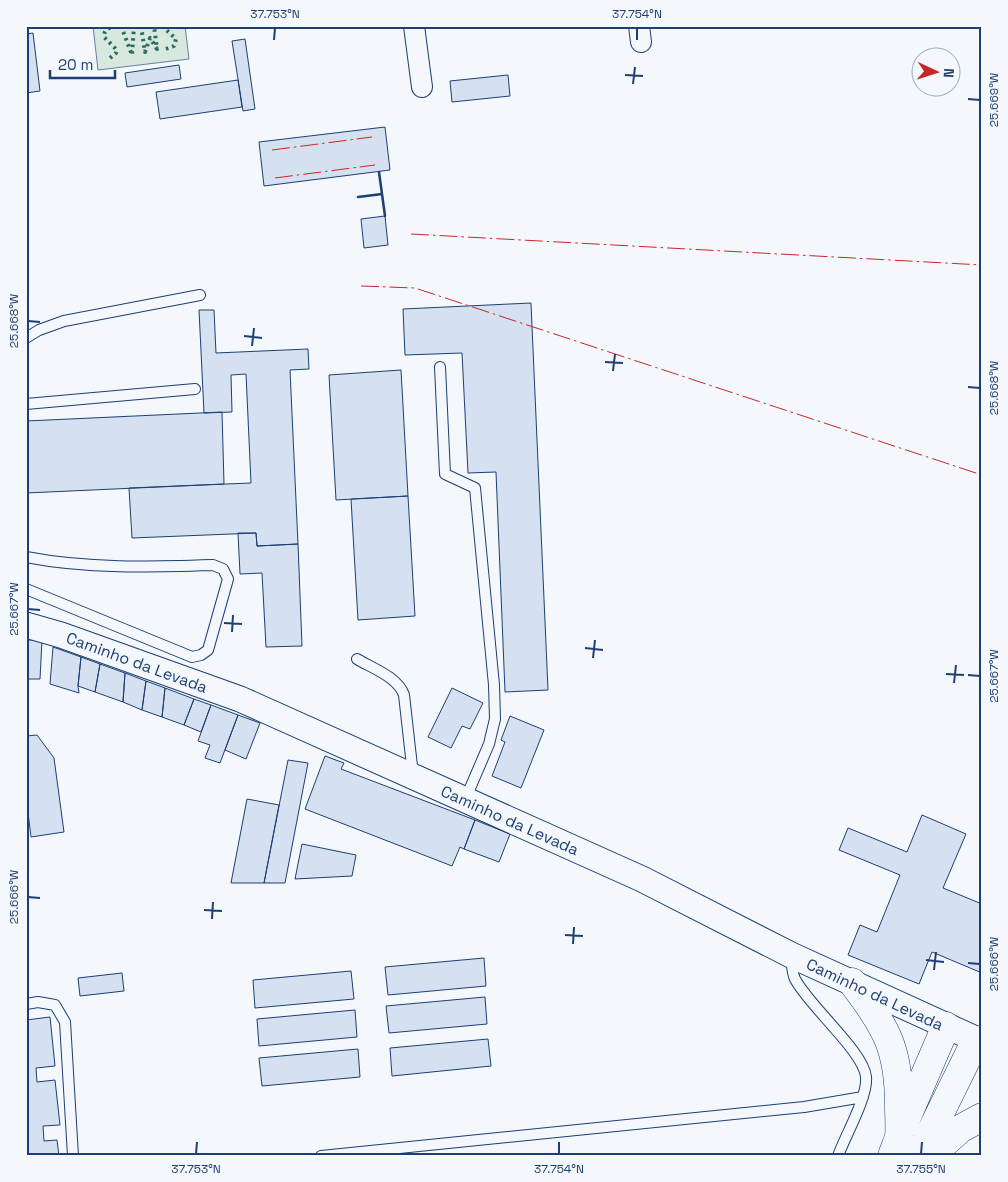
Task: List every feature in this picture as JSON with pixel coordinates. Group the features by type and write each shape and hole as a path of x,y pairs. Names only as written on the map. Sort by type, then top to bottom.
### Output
{"highway":[{"path":"852,982 875,1013 887,1034 894,1053 899,1081 896,1146"},
{"path":"896,1146 946,1026"},
{"path":"919,1156 979,1041"},
{"path":"930,1156 960,1129 982,1117"}],"street":[{"path":"414,26 422,87"},
{"name":"Caminho da Levada","path":"26,625 61,635 240,699 642,879 791,955 979,1041"}],"lane":[{"path":"26,338 39,330 64,321 200,295"},
{"path":"440,367 445,474 474,488 494,685 495,719 489,744 465,800"},
{"path":"26,404 195,389"},
{"path":"26,557 77,564 129,568 213,565 222,569 228,579 208,650 201,655 192,657 26,589"},
{"path":"357,660 392,680 402,688 413,776"},
{"path":"791,955 794,978 821,1014 858,1057 866,1077 863,1097 838,1156"},
{"path":"26,1004 38,1002 55,1005 65,1022 73,1156"},
{"path":"321,1156 804,1107 863,1097"}],"shaded area":[{"path":"93,26 185,26 189,59 98,70"}],"building":[{"path":"33,33 40,91 26,93 26,34"},
{"path":"245,39 255,109 243,111 232,41"},
{"path":"179,65 181,79 127,87 125,73"},
{"path":"508,75 510,96 452,102 450,81"},
{"path":"238,80 242,107 160,119 156,92"},
{"path":"385,127 390,170 264,186 259,142"},
{"path":"385,216 388,245 364,248 361,219"},
{"path":"531,303 548,690 505,692 496,472 468,473 462,353 405,355 403,309"},
{"path":"199,310 214,310 216,353 308,349 309,369 290,370 298,544 257,546 256,533 132,538 129,488 251,483 246,374 231,375 232,412 204,413"},
{"path":"401,370 408,496 336,500 329,375"},
{"path":"222,412 224,484 26,493 26,421"},
{"path":"408,496 415,616 358,620 351,499"},
{"path":"238,533 256,533 257,546 298,544 302,646 266,647 262,573 240,574"},
{"path":"26,640 42,640 40,679 26,679"},
{"path":"53,647 81,657 79,693 50,684"},
{"path":"81,657 100,664 95,692 78,686"},
{"path":"100,664 125,673 123,702 95,692"},
{"path":"125,673 146,681 142,710 123,702"},
{"path":"146,681 165,688 162,717 142,710"},
{"path":"165,688 194,699 184,725 162,717"},
{"path":"452,688 483,703 470,729 462,726 451,748 428,737"},
{"path":"194,699 211,705 201,732 184,725"},
{"path":"211,705 238,715 220,763 205,758 210,745 198,741"},
{"path":"238,715 260,723 246,759 225,750"},
{"path":"510,716 544,730 521,788 492,776 505,742 501,740"},
{"path":"37,735 54,758 64,832 31,837 26,796 26,736"},
{"path":"325,756 344,763 341,769 475,820 464,849 460,847 452,866 305,809"},
{"path":"288,760 308,763 285,883 264,883"},
{"path":"247,799 279,805 264,883 231,883"},
{"path":"922,815 966,834 943,888 982,904 982,973 932,952 919,984 848,955 860,925 877,932 900,875 839,850 848,828 907,852"},
{"path":"475,820 510,834 499,862 464,849"},
{"path":"302,844 356,855 352,876 295,879"},
{"path":"484,958 486,986 388,995 385,967"},
{"path":"351,971 354,999 255,1008 253,980"},
{"path":"122,973 124,991 80,996 78,978"},
{"path":"485,997 487,1024 389,1033 386,1006"},
{"path":"355,1010 357,1037 259,1046 257,1019"},
{"path":"50,1017 55,1066 36,1068 37,1082 55,1080 60,1125 43,1126 44,1141 57,1140 59,1156 26,1156 26,1020"},
{"path":"488,1039 491,1066 392,1076 390,1048"},
{"path":"358,1049 360,1077 262,1086 259,1058"}],"hedge":[{"path":"110,58 117,50 104,35 106,30 114,26"},
{"path":"121,26 132,55 134,26"},
{"path":"141,26 145,52 150,38 157,49 154,26"},
{"path":"162,26 176,39 174,46 166,49"}],"wall":[{"path":"379,172 385,216"},
{"path":"358,197 382,194"}],"power":[{"path":"272,150 372,137"},
{"path":"275,178 375,165"},
{"path":"411,234 982,265"},
{"path":"361,286 415,288 982,475"}]}
